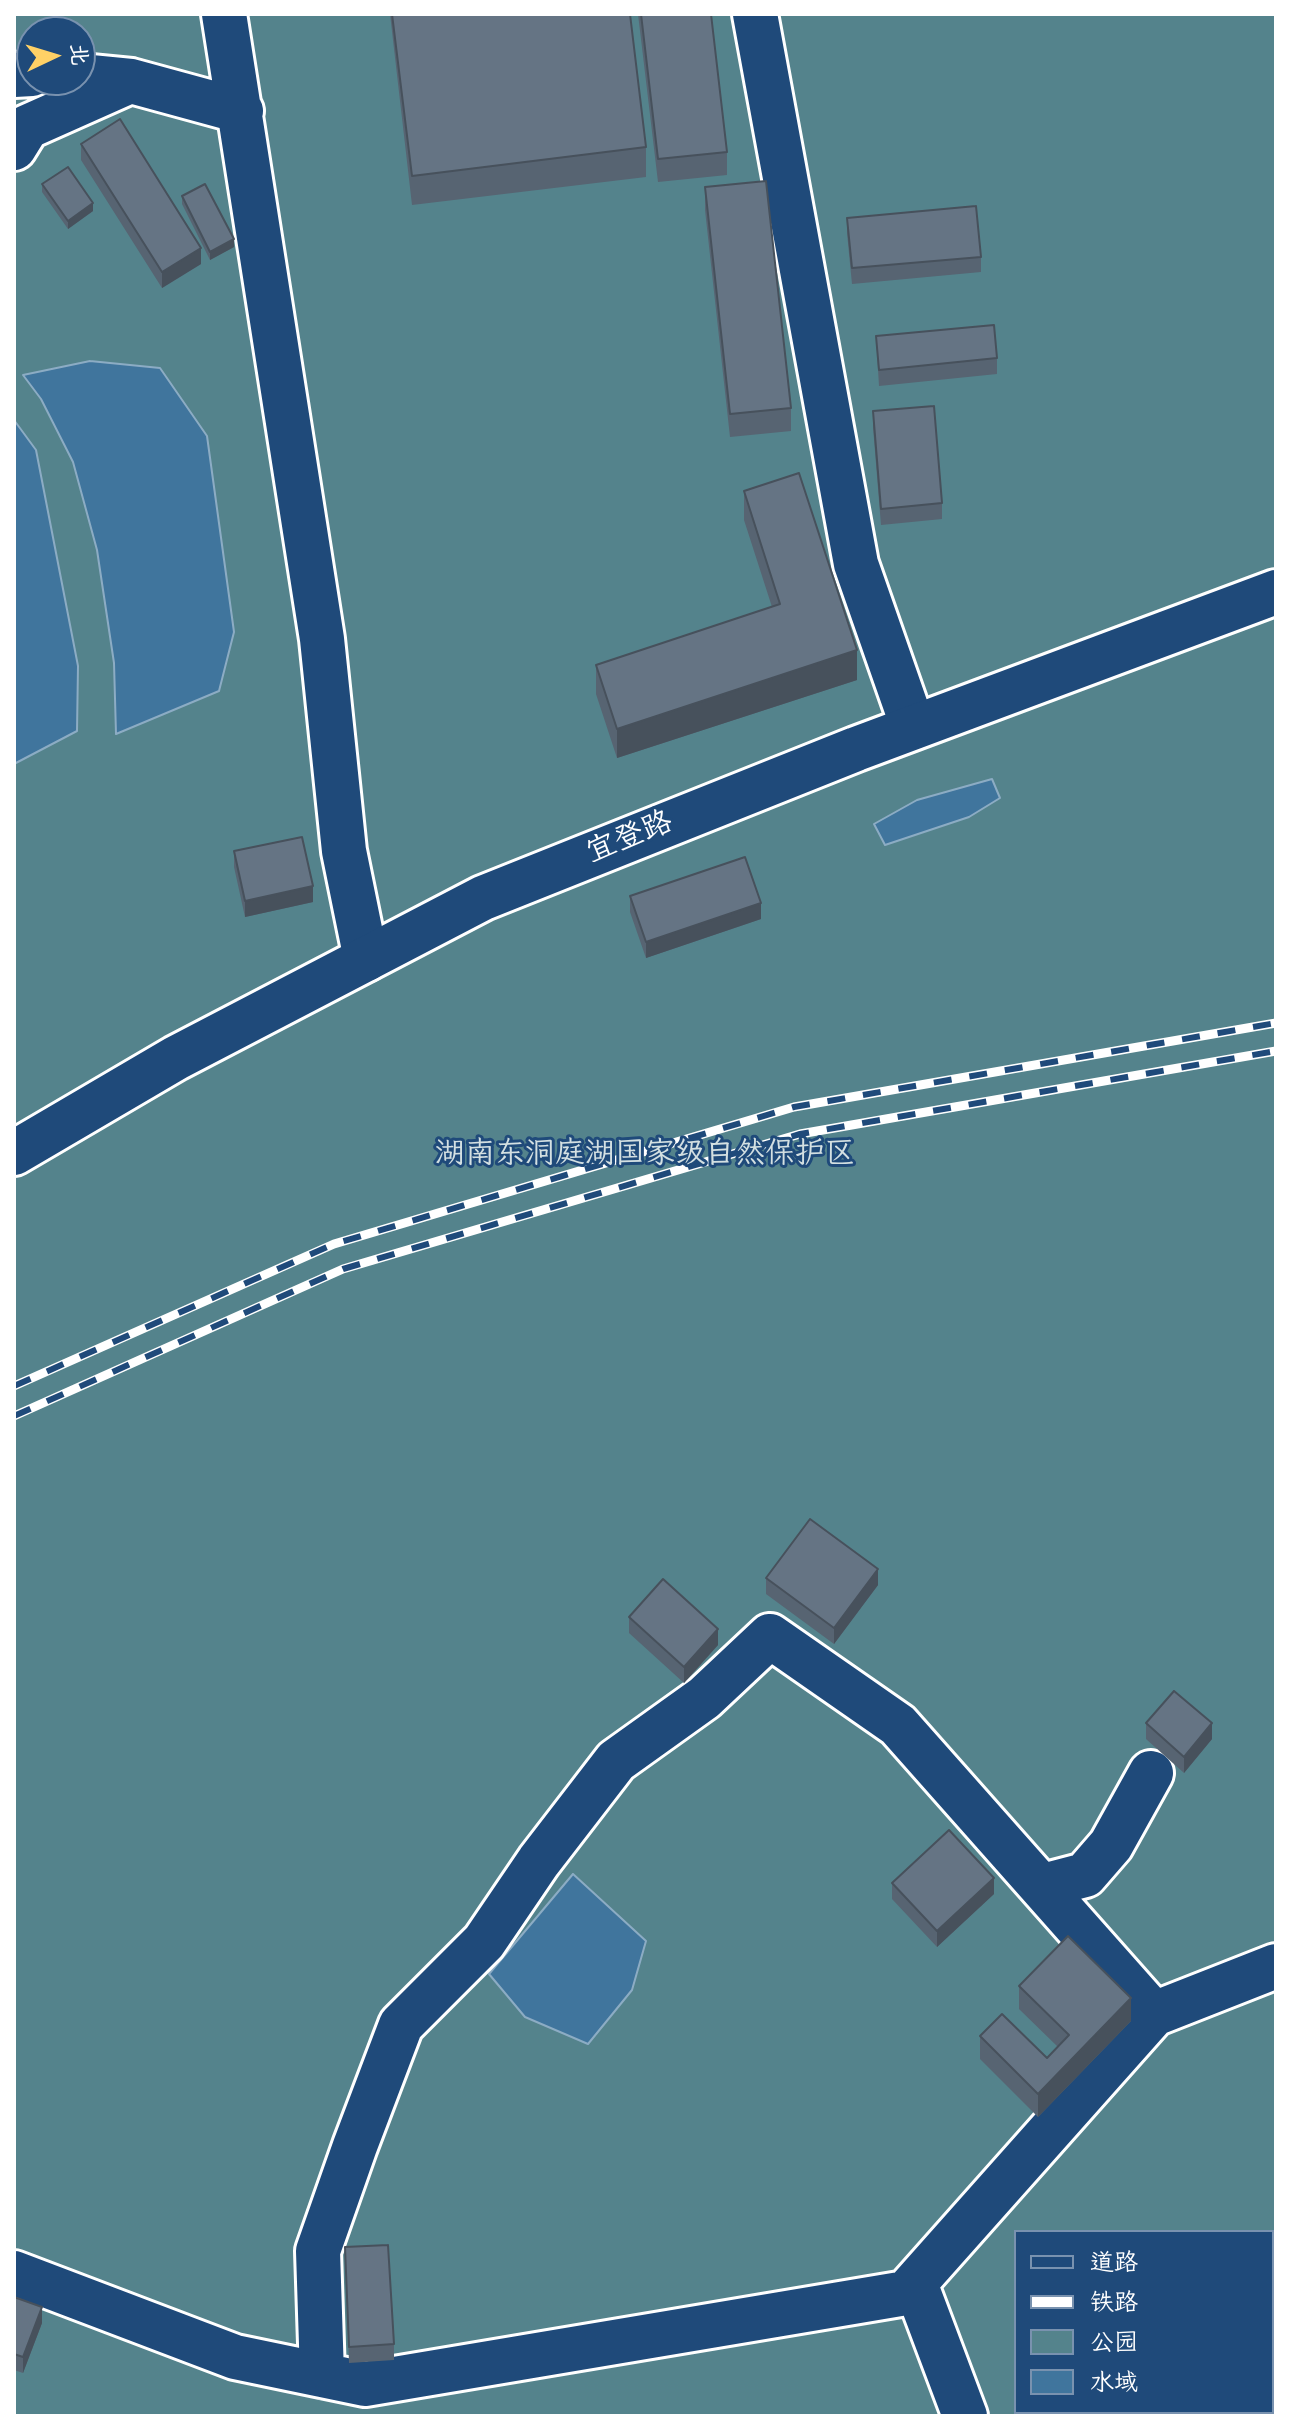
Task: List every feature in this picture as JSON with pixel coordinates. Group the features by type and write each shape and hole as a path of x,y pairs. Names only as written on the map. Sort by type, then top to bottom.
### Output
{"street":[{"path":"224,14 322,639 344,851 366,959"},
{"path":"755,14 856,564 913,727"},
{"path":"96,78 131,81 241,111"},
{"path":"14,148 27,127 131,81"},
{"name":"宜登路","path":"14,1153 176,1058 483,898 913,727 1276,592"},
{"path":"322,2375 318,2251 401,2025 484,1942 539,1861 616,1761 704,1698 770,1636 898,1725 1154,2014"},
{"path":"1043,1886 1085,1875 1111,1845 1151,1773"},
{"path":"14,2273 235,2357 365,2384 906,2293 1154,2014 1276,1966"},
{"path":"915,2283 965,2416"}],"green space":[{"name":"湖南东洞庭湖国家级自然保护区","path":"14,14 1276,14 1276,2416 14,2416"}],"water":[{"path":"90,361 160,368 207,436 234,632 219,691 116,734 114,663 97,550 73,462 41,399 23,375"},
{"path":"14,420 36,450 78,666 77,731 14,764"},
{"path":"992,779 1000,798 969,817 885,845 874,824 917,800"},
{"path":"573,1874 646,1941 632,1990 588,2044 525,2017 489,1974"}],"building":[{"path":"392,14 630,14 646,147 412,176"},
{"path":"641,14 711,14 727,152 658,159"},
{"path":"120,119 201,248 162,272 81,144"},
{"path":"68,167 93,203 68,221 42,184"},
{"path":"766,181 791,408 730,414 705,187"},
{"path":"205,184 234,239 210,252 182,196"},
{"path":"976,206 981,257 852,268 847,218"},
{"path":"994,325 997,358 879,370 876,336"},
{"path":"934,406 942,503 881,509 873,411"},
{"path":"799,473 857,650 617,729 596,665 780,604 744,491"},
{"path":"302,837 313,886 245,901 234,851"},
{"path":"745,857 761,903 646,942 630,896"},
{"path":"810,1519 878,1569 834,1628 766,1578"},
{"path":"663,1579 718,1629 684,1667 629,1617"},
{"path":"1174,1691 1212,1723 1184,1757 1146,1723"},
{"path":"949,1830 994,1878 937,1931 892,1883"},
{"path":"1068,1936 1131,1998 1038,2094 980,2036 1002,2014 1047,2058 1069,2035 1019,1986"},
{"path":"388,2245 394,2344 349,2347 345,2247"},
{"path":"14,2297 42,2307 23,2357 14,2354"}],"railway":[{"path":"14,1386 334,1244 794,1107 1276,1023"},
{"path":"14,1416 343,1269 800,1134 1276,1051"}]}
